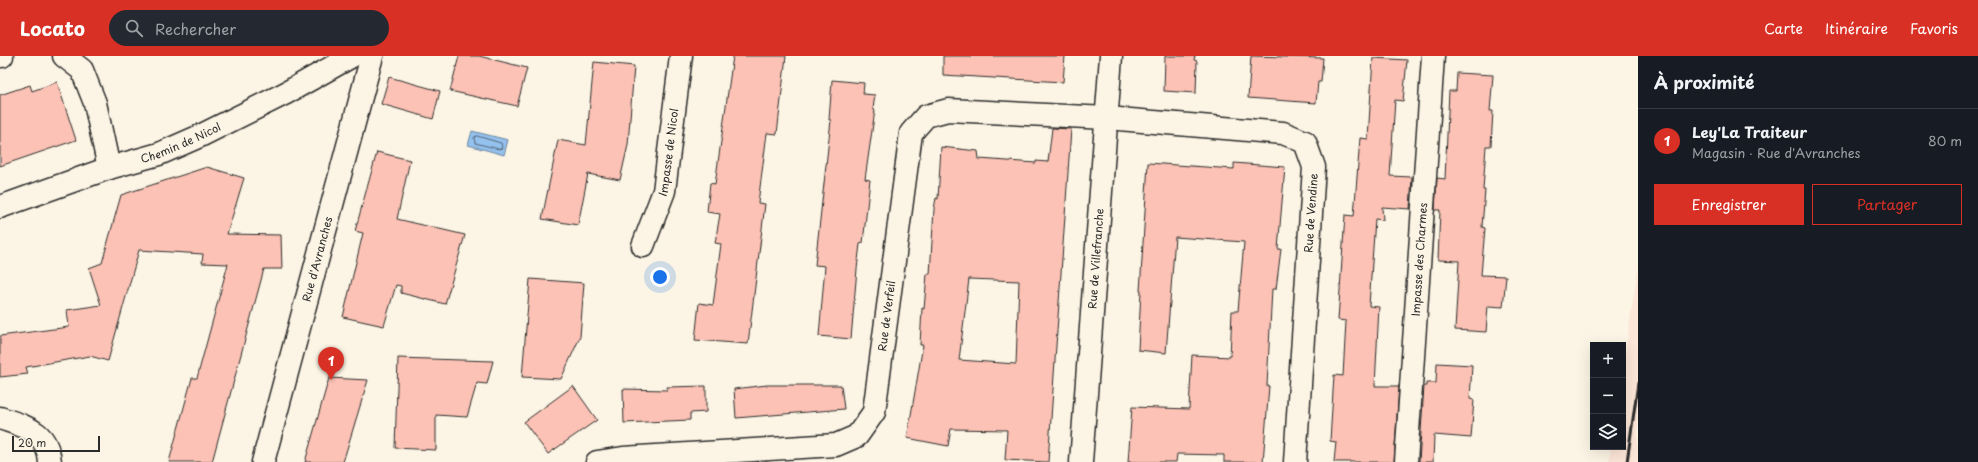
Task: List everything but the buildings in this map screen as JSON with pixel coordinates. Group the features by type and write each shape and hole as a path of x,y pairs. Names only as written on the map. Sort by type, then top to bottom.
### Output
{"street":[{"path":"64,56 82,70 94,103 109,168"},
{"name":"Chemin de Nicol","path":"0,207 109,168 159,154 200,136 286,93 352,56"},
{"name":"Rue d'Avranches","path":"263,462 372,56"},
{"name":"Impasse de Nicol","path":"643,246 664,191 681,56"},
{"name":"Rue de Villefranche","path":"1081,462 1111,56"},
{"name":"Impasse des Charmes","path":"1406,462 1433,56"},
{"name":"Rue de Verfeil","path":"597,462 623,458 836,446 857,436 874,412 911,133 926,116 948,110 1107,118"},
{"name":"Rue de Vendine","path":"1107,118 1283,133 1305,142 1314,167 1295,462"},
{"path":"0,418 28,428 41,436 49,450 50,462"}],"shaded area":[{"path":"1638,267 1638,462 1609,462 1611,450 1626,450 1626,348"}],"water":[{"path":"472,131 508,140 504,155 468,145"}],"railway":[{"path":"1627,462 1638,383"}],"place":[{"name":"Ley'La Traiteur","path":"331,380"}]}
